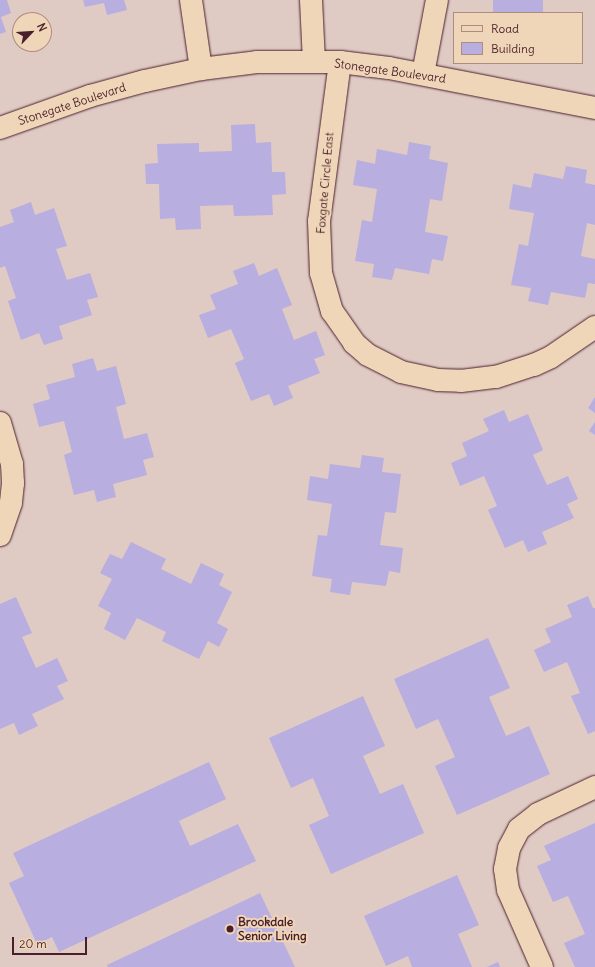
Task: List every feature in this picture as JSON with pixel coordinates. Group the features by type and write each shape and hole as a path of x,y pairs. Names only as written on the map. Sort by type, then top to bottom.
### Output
{"street":[{"path":"191,0 201,69"},
{"path":"311,0 314,61"},
{"path":"423,74 437,0"},
{"name":"Stonegate Boulevard","path":"0,128 90,96 145,80 201,69 257,62 340,62 423,74 595,108"},
{"name":"Foxgate Circle East","path":"340,62 319,221 321,273 332,311 354,343 368,355 401,372 438,380 472,380 496,377 534,365 551,357 595,327"},
{"path":"0,423 12,464 13,483 12,503 0,535"},
{"path":"542,967 508,890 505,869 509,848 519,829 538,814 595,787"}],"building":[{"path":"0,0 7,0 11,13 1,17 6,32 0,34"},
{"path":"83,0 124,0 127,10 107,15 104,3 85,7"},
{"path":"493,0 543,0 543,12 493,12"},
{"path":"255,124 256,143 271,142 272,172 285,172 286,194 272,195 273,215 234,216 233,205 200,206 201,229 176,230 175,218 160,219 159,184 146,184 145,164 158,163 157,144 199,143 199,152 232,151 231,125"},
{"path":"409,142 431,146 429,159 448,163 442,201 430,199 425,232 448,236 443,261 432,259 429,274 395,268 392,280 372,277 374,264 355,261 362,220 372,222 377,189 353,185 357,160 375,164 377,149 407,155"},
{"path":"566,166 587,170 585,183 595,185 595,225 587,223 581,256 595,259 595,284 588,283 585,298 551,292 548,305 528,301 531,288 511,285 519,244 528,246 534,213 509,209 513,184 531,188 534,173 563,179"},
{"path":"31,202 35,215 54,208 67,246 56,249 67,280 90,273 98,297 87,300 92,315 59,326 63,339 44,345 39,333 21,340 8,301 16,298 5,266 0,268 0,227 14,222 10,210"},
{"path":"254,263 259,276 277,268 292,305 282,309 294,340 316,331 325,355 314,359 320,373 288,386 293,398 274,406 269,394 251,401 235,363 244,359 231,329 208,338 199,315 216,309 210,295 238,284 233,271"},
{"path":"93,358 97,371 116,366 126,404 116,407 124,439 147,433 154,457 143,460 147,475 113,484 116,497 97,502 94,490 74,495 64,455 72,452 64,421 39,427 33,404 50,399 46,385 75,377 72,364"},
{"path":"595,397 595,413 588,408"},
{"path":"504,410 509,422 528,414 543,450 533,455 547,485 568,476 578,499 567,504 574,518 542,532 547,544 528,552 523,540 505,548 488,510 497,506 484,476 460,486 451,463 467,456 462,443 489,431 483,419"},
{"path":"595,422 595,435 589,431"},
{"path":"362,455 384,458 382,472 401,474 396,513 385,512 380,545 403,548 400,573 389,571 386,586 352,582 350,595 330,592 332,579 312,576 318,535 327,536 332,504 307,500 310,476 328,479 330,464 360,468"},
{"path":"131,542 166,559 161,569 191,584 201,563 224,574 219,585 232,592 217,623 228,629 219,647 208,641 199,659 162,641 166,632 137,618 125,640 104,629 111,613 98,606 112,579 100,573 110,554 122,559"},
{"path":"588,596 593,608 595,608 595,731 588,734 571,696 580,693 567,662 544,672 534,650 551,642 545,629 572,617 567,605"},
{"path":"16,597 32,633 22,637 36,668 57,658 68,681 57,686 64,699 32,714 38,726 19,735 14,723 0,729 0,604"},
{"path":"488,638 510,688 489,697 506,736 529,726 550,774 457,815 435,766 455,757 438,719 416,729 394,679"},
{"path":"363,696 385,746 363,756 380,794 403,784 424,833 331,874 309,825 329,816 313,778 291,788 269,738"},
{"path":"209,762 226,799 179,821 190,846 238,824 256,861 59,952 52,937 37,944 9,883 24,876 13,853"},
{"path":"595,823 595,967 575,967 564,943 585,934 568,896 553,902 537,866 551,860 544,846"},
{"path":"457,875 479,925 458,934 472,967 412,967 408,956 386,966 364,916"},
{"name":"Brookdale Senior Living","path":"260,893 295,967 108,967 107,965"},
{"path":"498,962 500,967 487,967"}],"place":[{"name":"Brookdale Senior Living","path":"230,929"}]}
